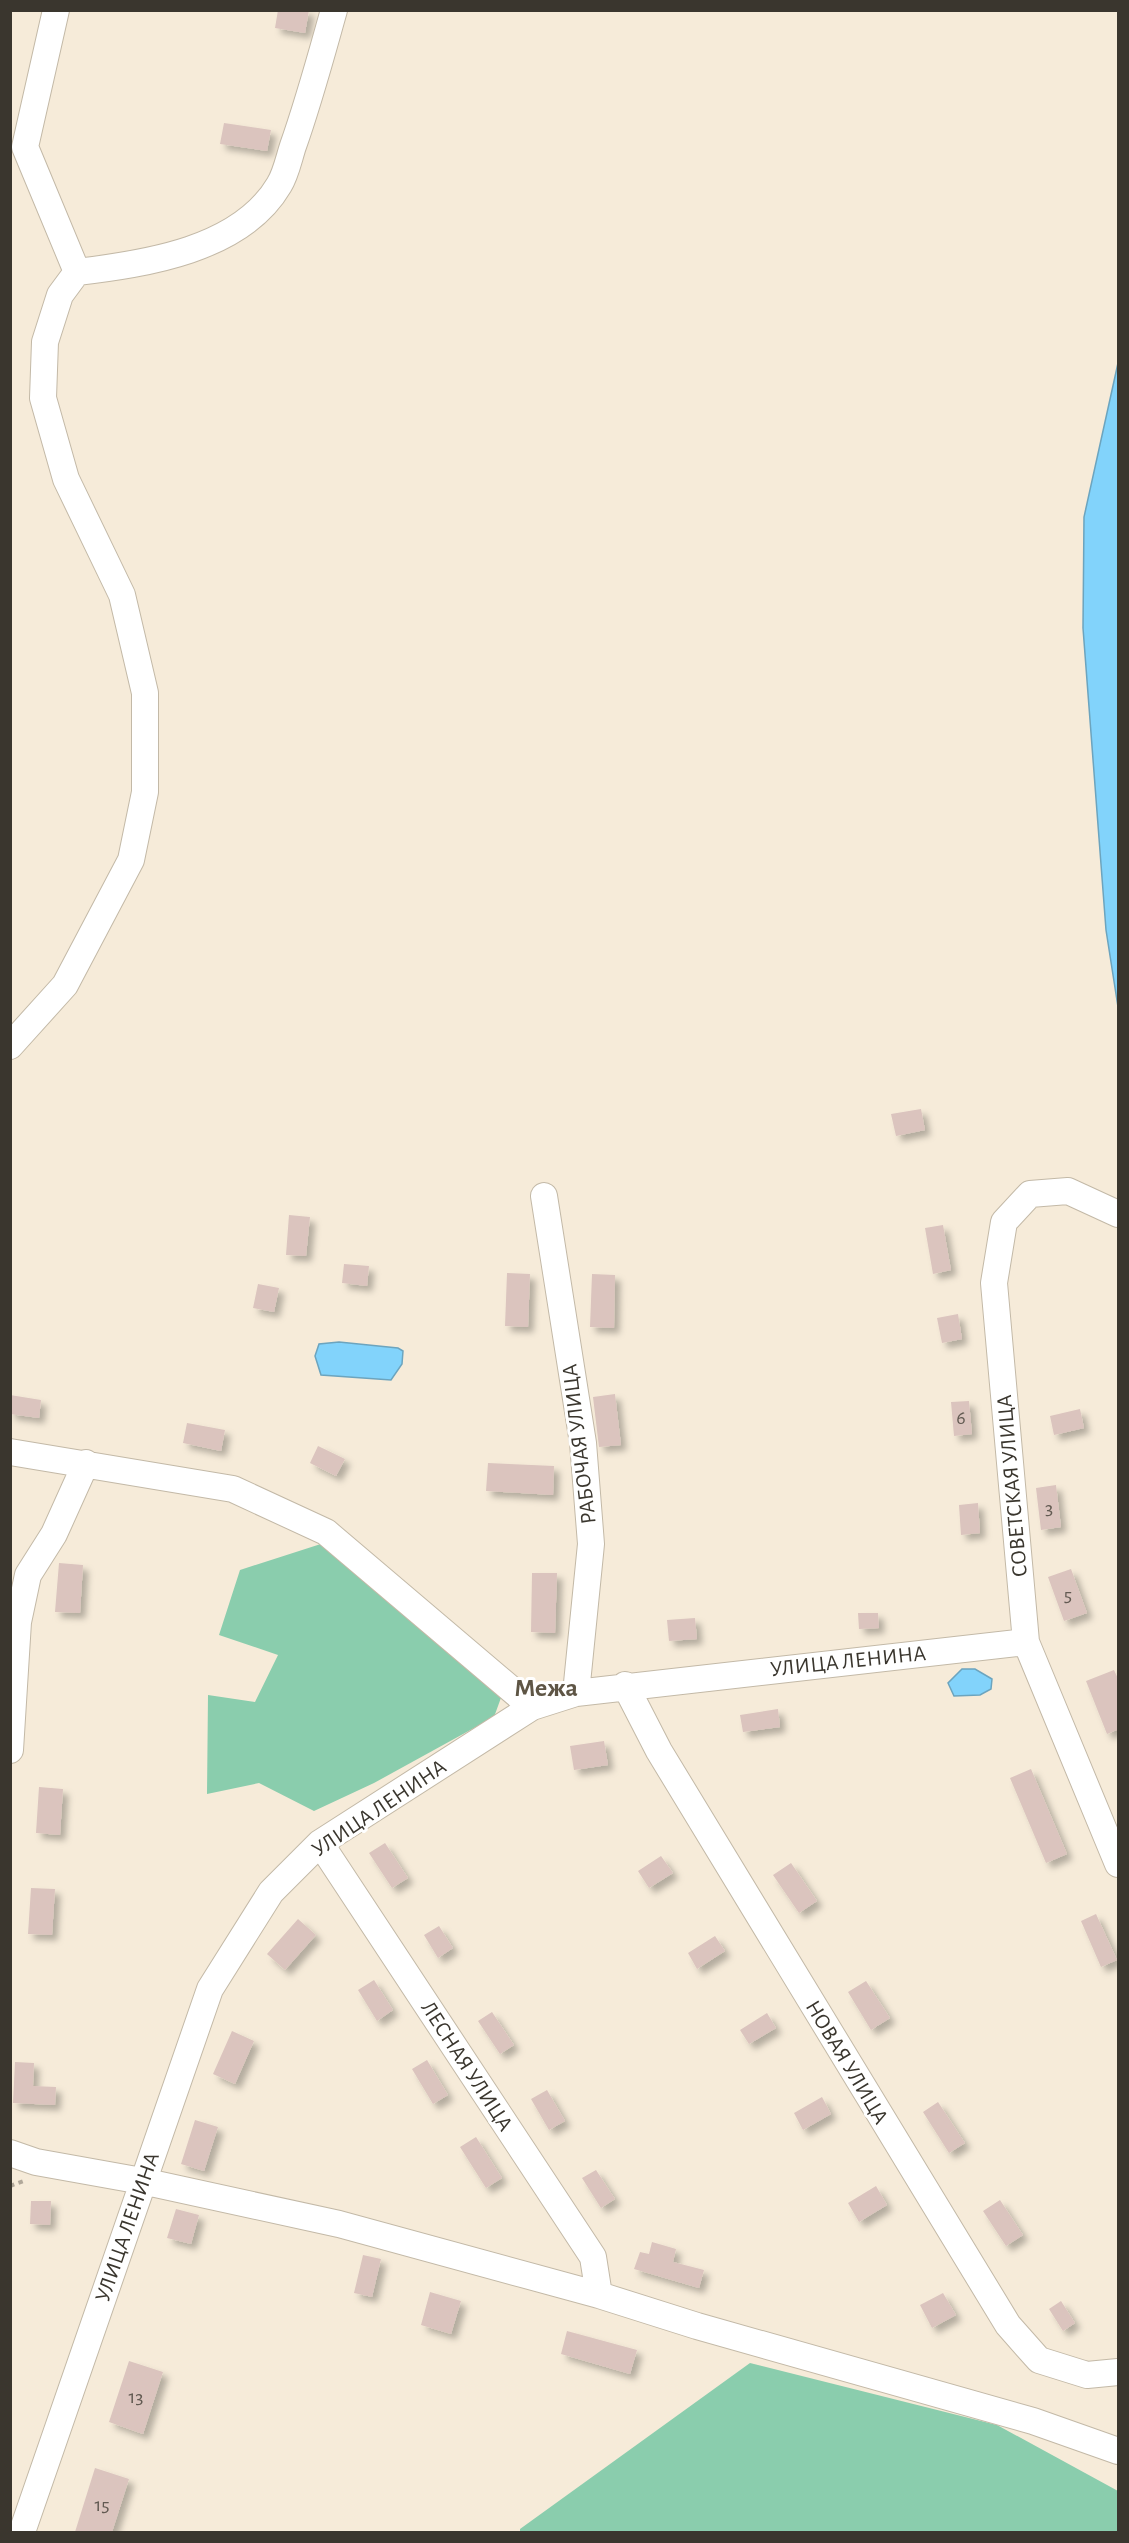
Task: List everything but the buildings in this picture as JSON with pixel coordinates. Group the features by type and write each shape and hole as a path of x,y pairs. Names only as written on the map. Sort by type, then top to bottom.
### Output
{"street":[{"path":"56,10 25,147 77,272"},
{"path":"10,1046 65,985 131,860 145,792 145,693 122,595 66,479 43,398 45,342 60,295 77,272 120,267 199,248 252,218 279,185 309,102 333,10"},
{"name":"СОВЕТСКАЯ УЛИЦА","path":"1119,1214 1068,1191 1030,1194 1004,1222 993,1283 1026,1642 1119,1864"},
{"name":"РАБОЧАЯ УЛИЦА","path":"544,1196 583,1443 591,1544 576,1693"},
{"path":"10,1452 233,1489 326,1532 532,1707"},
{"path":"10,1750 18,1622 28,1575 54,1534 86,1463"},
{"name":"УЛИЦА ЛЕНИНА","path":"22,2532 210,1989 271,1892 320,1843 532,1707 576,1693 626,1685 1026,1642"},
{"name":"НОВАЯ УЛИЦА","path":"626,1685 665,1761 1008,2325 1039,2360 1087,2375 1119,2372"},
{"name":"ЛЕСНАЯ УЛИЦА","path":"320,1843 593,2257 599,2295"},
{"path":"10,2153 36,2162 142,2181 339,2224 599,2295 697,2326 1033,2421 1119,2451"}],"green space":[{"path":"327,1542 502,1695 494,1717 374,1783 314,1811 259,1783 207,1794 208,1695 255,1702 278,1655 219,1635 240,1570"},
{"path":"750,2363 997,2425 1118,2491 1118,2532 520,2532 520,2529"}],"water":[{"path":"1118,363 1118,1007 1106,930 1083,628 1084,517"},
{"path":"339,1342 398,1348 403,1351 402,1364 391,1380 321,1375 315,1356 319,1344"},
{"path":"962,1669 975,1669 992,1679 991,1689 980,1695 954,1696 948,1683"}],"district":[{"name":"Межа","path":"546,1688"}]}
